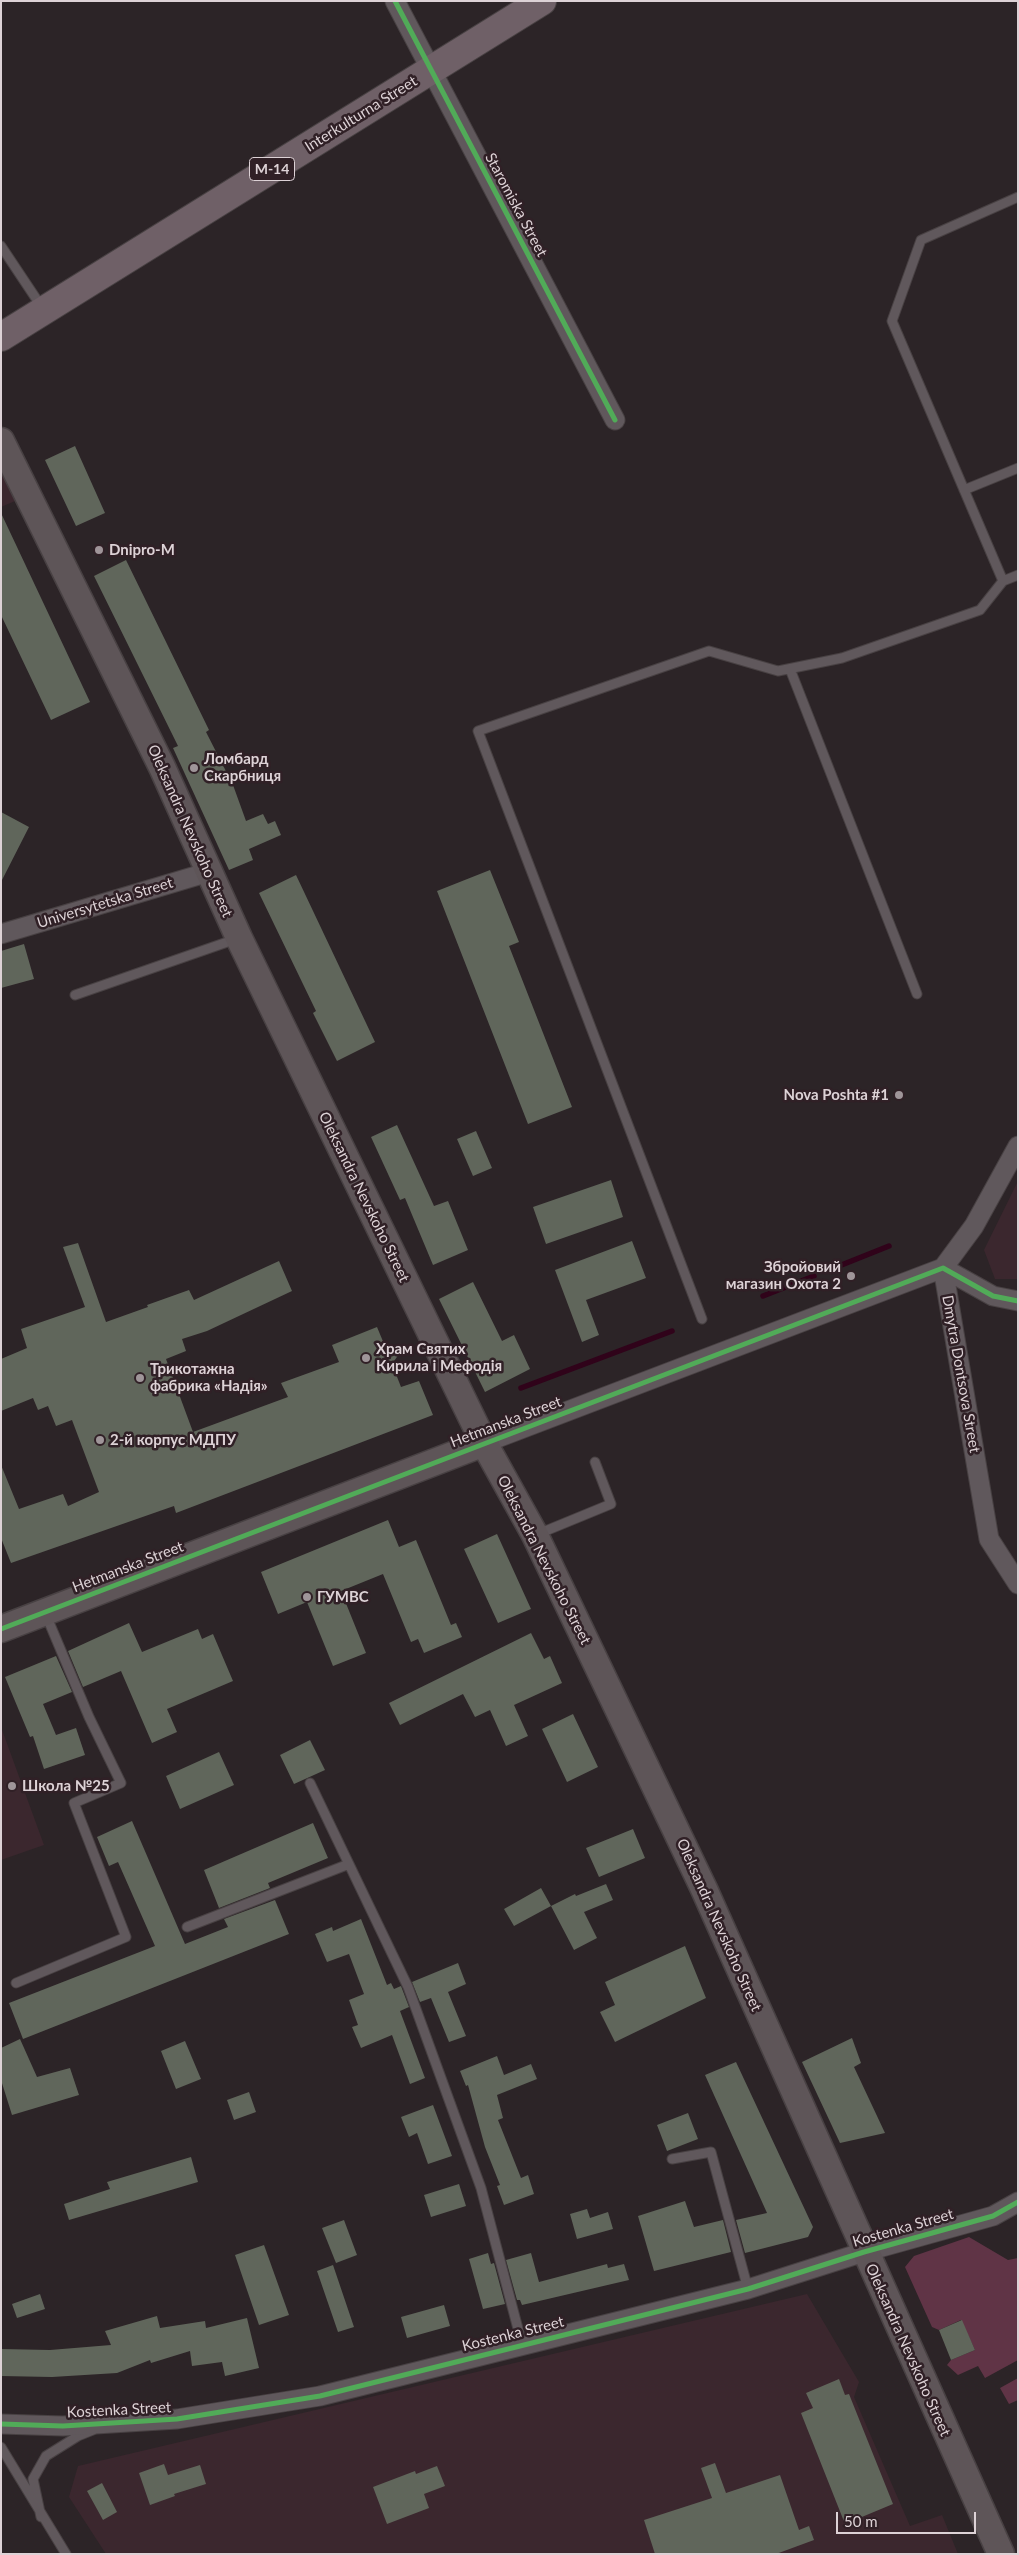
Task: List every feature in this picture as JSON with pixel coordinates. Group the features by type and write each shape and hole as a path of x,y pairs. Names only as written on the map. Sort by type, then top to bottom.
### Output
{"highway":[{"name":"Interkulturna Street","path":"1,337 542,1"}],"main road":[{"name":"Oleksandra Nevskoho Street","path":"1,441 158,759 239,938 484,1443 535,1535 704,1889 864,2252 1001,2554"},
{"name":"Hetmanska Street","path":"1,1629 484,1443"}],"street":[{"name":"Staromiska Street","path":"394,1 615,420"},
{"name":"Universytetska Street","path":"1,934 209,872"},
{"path":"1018,1146 974,1226 943,1268 993,1296 1018,1301"},
{"name":"Hetmanska Street","path":"484,1443 943,1268"},
{"name":"Dmytra Dontsova Street","path":"943,1268 989,1539 1018,1584"},
{"name":"Kostenka Street","path":"1,2424 62,2426 178,2419 320,2396 748,2289 864,2252 993,2216 1018,2202"}],"lane":[{"path":"1002,581 892,322 921,240 1018,197"},
{"path":"1,246 44,311"},
{"path":"964,490 1018,468"},
{"path":"702,1319 478,731 709,651 778,671 842,658 980,610 1002,581 1018,575"},
{"path":"790,668 917,994"},
{"path":"75,995 239,938"},
{"path":"535,1535 611,1504 595,1462"},
{"path":"16,1983 126,1937 74,1803 121,1783 89,1717 45,1612"},
{"path":"310,1783 408,1987 478,2179 522,2344"},
{"path":"187,1928 349,1864"},
{"path":"672,2159 711,2152 748,2289"},
{"path":"42,2517 33,2478 46,2456 78,2436 118,2422"},
{"path":"1,2447 66,2554"}],"shaded area":[{"path":"1,472 15,501 1,507"},
{"path":"1018,1181 1018,1279 995,1279 984,1250"},
{"name":"Школа №25","path":"1,1727 44,1845 1,1860"},
{"path":"969,2237 1008,2260 1018,2258 1018,2360 985,2378 978,2366 958,2375 947,2365 951,2360 975,2350 961,2320 939,2330 932,2327 905,2267 914,2256"},
{"path":"807,2294 859,2382 854,2397 910,2526 942,2515 958,2554 106,2554 69,2497 78,2466"},
{"path":"1018,2378 1018,2400 1009,2404 1000,2388"}],"building":[{"path":"75,446 105,513 76,526 45,460"},
{"path":"1,513 90,702 51,720 1,615"},
{"path":"126,560 209,730 206,732 233,785 246,821 263,814 268,824 275,821 281,835 249,849 253,860 229,870 173,748 178,746 94,576"},
{"path":"1,812 29,827 1,882"},
{"path":"490,870 519,942 509,946 572,1107 528,1124 437,891"},
{"path":"296,875 375,1042 337,1061 313,1013 316,1011 259,893"},
{"path":"24,944 34,979 1,988 1,951"},
{"path":"397,1125 434,1206 448,1201 468,1250 433,1265 405,1198 400,1200 371,1137"},
{"path":"476,1131 492,1168 473,1176 457,1139"},
{"path":"611,1180 623,1217 546,1244 533,1207"},
{"path":"632,1241 646,1278 586,1300 599,1335 582,1342 555,1270"},
{"path":"78,1243 106,1322 189,1290 194,1300 279,1261 292,1291 207,1331 182,1339 186,1351 166,1359 193,1432 288,1397 281,1383 339,1362 332,1345 377,1327 387,1351 399,1354 392,1364 401,1387 419,1381 433,1415 176,1513 174,1506 11,1563 1,1538 1,1465 19,1509 63,1494 68,1506 99,1492 72,1420 56,1426 48,1406 38,1410 33,1398 1,1411 1,1359 27,1348 21,1329 85,1307 63,1247"},
{"path":"473,1282 502,1341 514,1335 530,1369 485,1392 439,1299"},
{"name":"ГУМВС","path":"388,1520 399,1547 416,1540 451,1625 456,1623 462,1637 424,1653 418,1639 411,1642 383,1574 341,1591 366,1653 333,1666 307,1602 278,1614 261,1572"},
{"path":"497,1534 531,1609 498,1623 464,1549"},
{"path":"129,1623 142,1652 198,1629 202,1639 213,1634 233,1681 167,1709 177,1732 152,1743 121,1671 83,1687 68,1651"},
{"path":"531,1633 544,1659 550,1656 562,1683 514,1705 528,1736 506,1746 490,1710 475,1717 463,1694 400,1725 389,1703"},
{"path":"56,1656 72,1692 43,1704 56,1735 76,1728 85,1755 44,1769 33,1736 30,1737 5,1677"},
{"path":"573,1714 598,1767 567,1782 542,1729"},
{"path":"310,1740 325,1770 294,1784 280,1755"},
{"path":"219,1752 234,1785 180,1809 166,1776"},
{"path":"132,1821 185,1944 228,1927 224,1919 275,1900 289,1934 23,2039 9,2003 155,1946 118,1862 109,1866 97,1837"},
{"path":"313,1823 328,1858 268,1883 270,1888 219,1908 204,1870"},
{"path":"633,1829 645,1858 599,1877 586,1848"},
{"path":"606,1884 613,1900 584,1912 597,1938 574,1950 551,1906 575,1894 576,1896"},
{"path":"541,1888 551,1906 514,1926 504,1909"},
{"path":"361,1919 387,1985 391,1983 394,1989 401,1986 409,2007 400,2011 425,2078 410,2084 392,2035 361,2048 352,2027 358,2025 349,2000 364,1994 349,1954 327,1962 315,1934 332,1927 333,1931"},
{"path":"685,1946 706,1998 615,2042 600,2012 615,2005 605,1982"},
{"path":"458,1963 466,1984 448,1992 466,2036 449,2042 431,1998 420,2002 412,1982"},
{"path":"852,2038 861,2063 854,2067 885,2133 840,2143 802,2062"},
{"path":"20,2039 37,2077 70,2068 79,2095 12,2115 1,2080 1,2048"},
{"path":"185,2041 201,2079 176,2089 161,2051"},
{"path":"497,2056 504,2075 531,2064 537,2079 497,2095 503,2118 498,2120 521,2178 528,2175 534,2194 504,2205 497,2186 500,2185 485,2147 468,2085 466,2086 460,2071"},
{"path":"736,2062 813,2227 808,2237 745,2253 736,2220 767,2213 705,2075"},
{"path":"249,2092 256,2112 234,2120 227,2100"},
{"path":"433,2105 452,2156 428,2164 417,2133 409,2137 401,2117"},
{"path":"688,2113 698,2139 667,2151 657,2125"},
{"path":"191,2157 198,2182 69,2220 64,2204 110,2189 107,2182"},
{"path":"459,2184 466,2206 431,2217 424,2195"},
{"path":"685,2201 694,2227 723,2220 731,2252 654,2271 638,2216"},
{"path":"587,2209 590,2218 608,2212 613,2229 577,2239 570,2214"},
{"path":"344,2220 357,2255 336,2263 322,2228"},
{"path":"264,2245 289,2315 259,2325 235,2255"},
{"path":"488,2253 491,2264 494,2263 505,2304 483,2309 469,2259"},
{"path":"531,2253 539,2282 607,2264 608,2268 624,2264 629,2280 522,2305 520,2300 517,2300 506,2260"},
{"path":"333,2265 354,2327 338,2332 317,2271"},
{"path":"40,2294 45,2309 17,2318 12,2304"},
{"path":"444,2305 450,2326 407,2338 401,2317"},
{"path":"157,2316 160,2328 205,2321 206,2328 247,2318 259,2368 225,2376 222,2362 192,2366 190,2351 151,2363 150,2360 117,2373 52,2377 1,2376 1,2349 50,2350 111,2345 105,2331"},
{"path":"962,2320 975,2350 951,2360 939,2330"},
{"path":"839,2379 845,2395 849,2394 893,2504 845,2524 801,2413 813,2408 806,2393"},
{"path":"715,2463 726,2493 780,2475 799,2530 809,2526 814,2540 776,2554 655,2554 644,2520 712,2498 701,2468"},
{"path":"164,2464 168,2475 200,2465 206,2484 174,2494 175,2496 150,2505 139,2473"},
{"path":"437,2466 445,2486 424,2494 429,2508 387,2524 373,2487 415,2471 416,2474"},
{"path":"102,2483 117,2512 103,2520 87,2491"}],"waterway":[{"path":"834,1268 889,1246"},
{"path":"763,1296 814,1276"},
{"path":"521,1388 672,1331"}],"cycle path":[{"path":"395,1 615,420"},
{"path":"1,1629 943,1268 993,1296 1018,1301"},
{"path":"1,2424 63,2426 177,2419 320,2396 748,2289 864,2252 993,2216 1018,2202"}],"place":[{"name":"Dnipro-M","path":"99,550"},
{"name":"Ломбард Скарбниця","path":"194,768"},
{"name":"Nova Poshta #1","path":"899,1095"},
{"name":"Збройовий магазин Охота 2","path":"851,1276"},
{"name":"Храм Святих Кирила і Мефодія","path":"366,1358"},
{"name":"Трикотажна фабрика «Надія»","path":"140,1378"},
{"name":"2-й корпус МДПУ","path":"100,1440"},
{"name":"ГУМВС","path":"307,1597"},
{"name":"Школа №25","path":"12,1786"}]}
